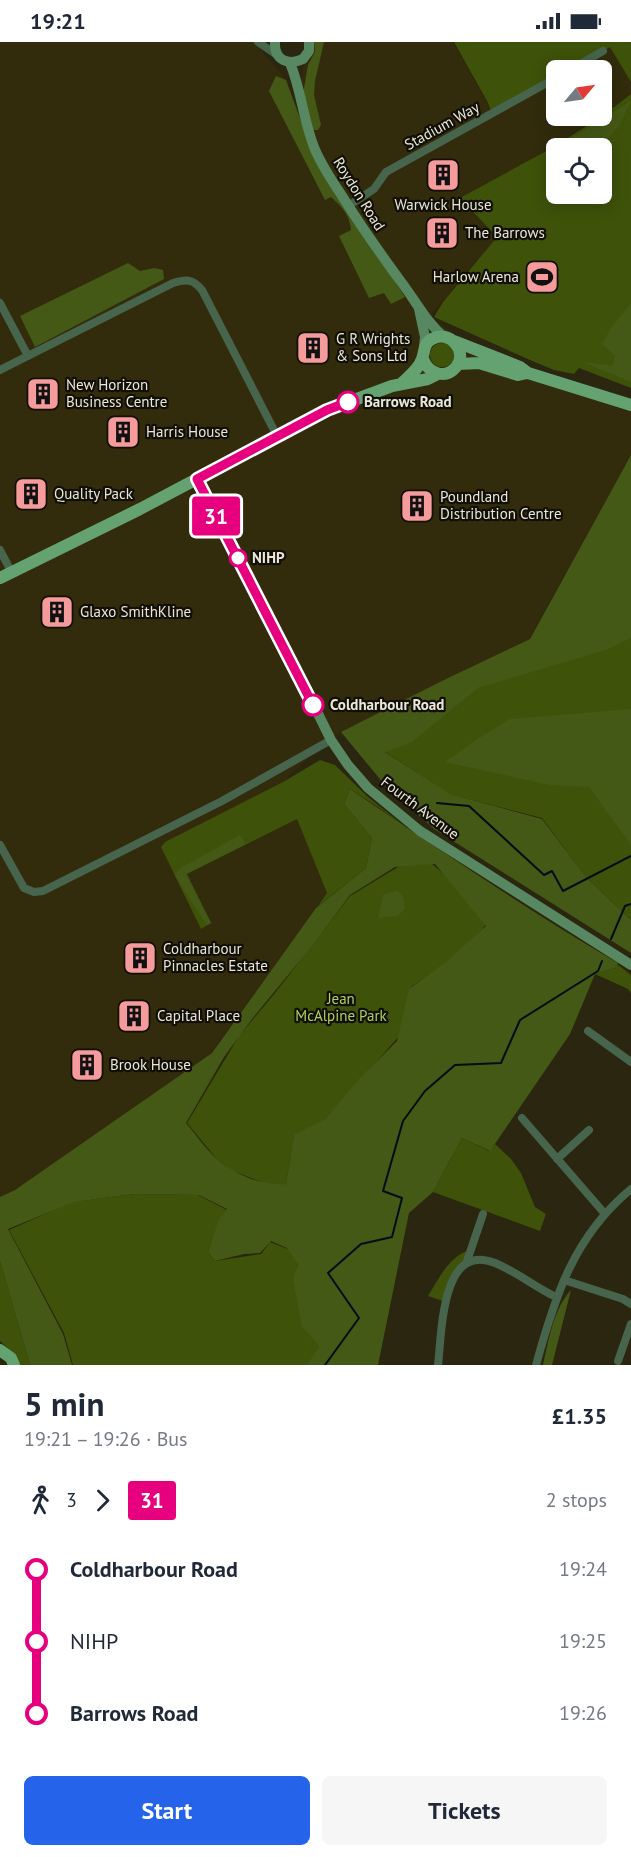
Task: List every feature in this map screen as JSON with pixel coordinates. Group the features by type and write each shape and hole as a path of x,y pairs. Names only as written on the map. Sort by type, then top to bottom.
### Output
{"main road":[{"path":"400,384 414,371 432,338 449,339 520,367 528,373 631,405"},
{"path":"6,575 140,509 327,410 400,384 428,379 449,372 458,364 460,352 449,339"},
{"path":"423,353 428,369 438,374"},
{"path":"458,364 479,363 518,375 528,373"},
{"path":"0,1350 15,1365"}],"street":[{"path":"258,42 290,63 303,59"},
{"path":"274,42 277,55"},
{"name":"Roydon Road","path":"298,83 303,59 309,51 309,42"},
{"path":"587,60 603,51"},
{"name":"Roydon Road","path":"290,63 298,83 304,118 317,154 348,206 419,309 437,331 449,339"},
{"name":"Stadium Way","path":"348,206 374,189 386,172 546,84"},
{"path":"0,370 173,283 184,280 196,282 277,436"},
{"path":"0,303 28,356"},
{"name":"Roydon Road","path":"419,309 424,337 423,353"},
{"name":"Fourth Avenue","path":"197,479 331,741 373,794 420,831 631,965"},
{"path":"0,550 6,575"},
{"path":"0,845 24,888 34,892 43,891 222,801 331,741"},
{"path":"588,1031 631,1062"},
{"path":"522,1118 605,1214"},
{"path":"557,1159 589,1130"},
{"path":"536,1365 556,1297 580,1246 605,1214 631,1189"},
{"path":"438,1365 447,1293 454,1276 466,1264 483,1214"},
{"path":"466,1264 481,1259 495,1263 556,1297"},
{"path":"564,1280 623,1299 631,1304"},
{"path":"618,1361 630,1330"}],"shaded area":[{"path":"0,42 254,42 286,80 310,148 323,166 299,92 312,42 453,42 493,113 546,84 546,126 585,126 567,138 546,138 546,151 460,198 497,237 429,317 508,370 631,408 631,455 529,639 343,731 323,744 283,782 327,893 211,1053 39,1174 0,1197"},
{"path":"610,46 631,82 631,94 612,107 612,60 587,60"}],"green space":[{"path":"314,42 324,42 314,95 321,125 318,130 311,130 303,94 308,65 315,52"},
{"path":"454,42 631,42 631,82 610,47 587,60 546,60 546,83 492,113"},
{"path":"276,76 286,80 311,148 405,297 391,304 384,293 369,298 339,236 351,230 347,216 331,197 325,200 269,91"},
{"path":"631,94 631,388 579,368 574,374 554,370 434,317 443,302 497,237 460,198 546,151 546,204 612,204 612,138 567,138 586,126 612,126 612,108"},
{"path":"631,101 619,126 608,138 571,138 591,126 612,126 612,113"},
{"path":"128,263 140,271 154,268 163,270 164,279 35,347 20,316"},
{"path":"631,303 631,382 583,362 613,366 615,356 602,344 611,328"},
{"path":"442,343 451,346 454,355 451,364 442,367 433,364 430,355 433,346"},
{"path":"631,455 631,638 605,650 478,688 412,742 385,752 450,794 542,819 587,878 631,920 631,953 434,829 384,784 341,732 530,639"},
{"path":"631,638 631,920 586,877 542,818 449,794 384,751 477,688"},
{"path":"631,709 631,845 589,787 550,785 445,762 510,719"},
{"path":"320,760 335,765 368,797 408,829 350,789 344,804 372,838 366,868 318,906 327,893 297,819 187,874 211,923 201,929 161,847 165,842 283,782"},
{"path":"350,789 516,900 618,963 615,968 595,974 570,1034 490,1151 462,1138 433,1192 409,1213 378,1365 307,1365 319,1347 302,1326 293,1279 298,1264 287,1248 271,1241 260,1253 244,1254 215,1261 208,1252 218,1221 227,1209 199,1195 134,1194 74,1202 8,1229 63,1334 72,1365 30,1365 0,1261 0,1197 15,1190 212,1053 316,908 366,868 372,838 344,804","holes":["435,864 486,926 447,961 409,989 397,1041 359,1079 325,1119 294,1135 286,1184 259,1181 232,1170 213,1155 186,1123 224,1057 350,895 395,867"]},
{"path":"240,835 246,844 186,874 211,923 207,925 175,876 179,869"},
{"name":"Jean McAlpine Park","path":"425,858 492,915 476,937 466,946 445,964 411,987 402,1033 324,1120 294,1136 286,1184 273,1187 231,1170 216,1158 187,1123 239,1036 350,896 408,861"},
{"path":"398,890 404,899 405,909 397,916 378,918 383,895"},
{"path":"617,964 631,975 631,993 628,989 595,974 615,968"},
{"path":"462,1138 489,1151 495,1144 511,1159 521,1173 535,1207 546,1214 540,1231 433,1192"},
{"path":"135,1194 198,1195 227,1210 218,1222 208,1252 215,1261 261,1254 270,1242 288,1249 298,1263 294,1279 303,1326 319,1347 314,1365 73,1365 64,1333 9,1230 72,1202"},
{"path":"467,1251 464,1264 443,1301 428,1296 449,1264"},
{"path":"0,1261 30,1365 20,1365 15,1355 0,1341"},
{"path":"571,1290 552,1365 543,1365 556,1316"}],"waterway":[{"path":"437,803 469,806 544,875 552,871 563,891 631,856"},
{"path":"611,939 625,906 631,904"},
{"path":"325,1365 359,1318 328,1273 361,1244 392,1237 402,1198 383,1191 403,1121 425,1091 455,1065 501,1063 520,1020 598,971 602,961"}],"bus line":[{"name":"31","path":"313,705 197,479 327,410 348,402"}],"place":[{"name":"Warwick House","path":"443,175"},
{"name":"The Barrows","path":"442,233"},
{"name":"Harlow Arena","path":"542,277"},
{"name":"G R Wrights & Sons Ltd","path":"313,348"},
{"name":"New Horizon Business Centre","path":"43,394"},
{"name":"Barrows Road","path":"348,402"},
{"name":"Harris House","path":"123,432"},
{"name":"Quality Pack","path":"31,494"},
{"name":"Poundland Distribution Centre","path":"417,506"},
{"name":"NIHP","path":"238,558"},
{"name":"Glaxo SmithKline","path":"57,612"},
{"name":"Coldharbour Road","path":"313,705"},
{"name":"Coldharbour Pinnacles Estate","path":"140,958"},
{"name":"Capital Place","path":"134,1016"},
{"name":"Brook House","path":"87,1065"}]}
